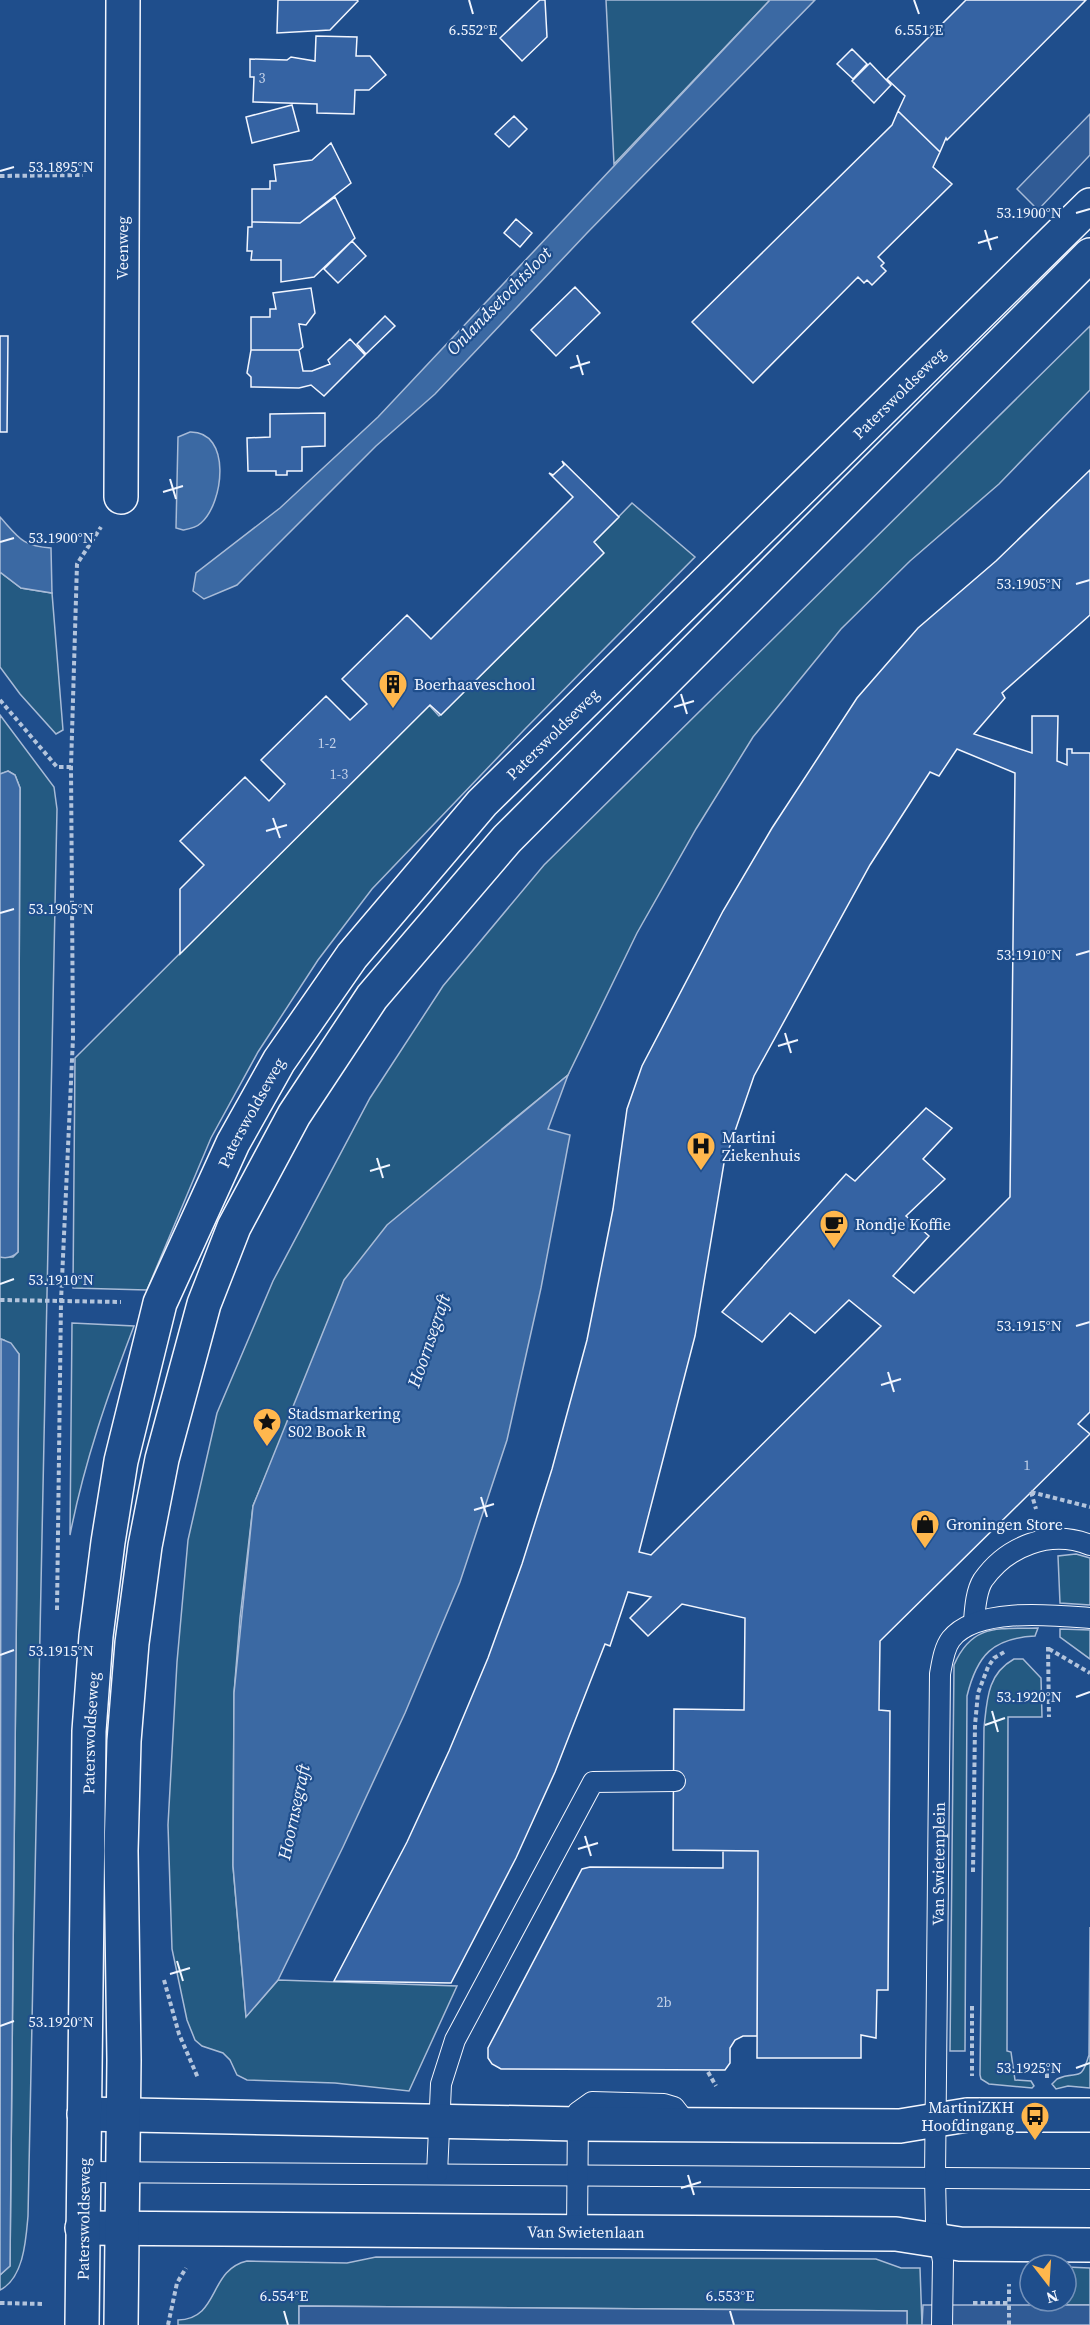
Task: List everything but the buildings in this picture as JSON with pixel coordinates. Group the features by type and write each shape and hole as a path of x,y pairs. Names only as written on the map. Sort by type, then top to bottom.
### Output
{"main road":[{"name":"Veenweg","path":"121,497 123,0"},
{"name":"Paterswoldseweg","path":"82,2325 89,1731 96,1636 108,1542 126,1438 160,1303 233,1143 279,1061 352,956 482,802 1090,205"},
{"name":"Paterswoldseweg","path":"121,2325 123,2115 121,1851 124,1741 132,1643 145,1546 162,1459 204,1304 234,1227 294,1115 372,997 507,839 1090,255"},
{"path":"84,2114 438,2122 900,2126 968,2115 1090,2115"},
{"name":"Van Swietenlaan","path":"82,2228 896,2234 960,2244 1090,2245"}],"lane":[{"path":"1090,1545 1071,1539 1055,1538 1022,1546 1004,1559 982,1581 975,1603 974,1621 1000,1617 1090,1618"},
{"name":"Van Swietenplein","path":"942,2325 943,2261 936,2223 935,2177 940,1674 950,1640 974,1621"},
{"path":"437,2174 441,2084 455,2040 593,1782 675,1781"},
{"path":"577,2124 577,2231"},
{"path":"83,2172 1090,2179"}],"path":[{"path":"0,176 121,174"},
{"path":"57,1620 60,1301 73,1038 71,767 77,564 121,497"},
{"path":"0,700 57,766 71,767"},
{"path":"1031,1492 1090,1507"},
{"path":"1038,1649 1048,1649 1090,1673"},
{"path":"1048,1649 1049,1717"},
{"path":"973,1878 975,1725 978,1693 994,1658 1009,1650"},
{"path":"164,1976 179,2034 199,2079 199,2116"},
{"path":"972,2004 972,2080"},
{"path":"708,2072 718,2089"},
{"path":"168,2325 177,2283 196,2253 199,2228"},
{"path":"1009,2282 1009,2325"},
{"path":"0,2303 47,2304"},
{"path":"942,2303 1009,2303"}],"shaded area":[{"path":"606,0 770,0 614,164"},
{"path":"1090,114 1090,155 1038,210 1017,189"},
{"path":"1090,326 1090,390 999,484 910,561 841,629 753,737 696,829 637,933 568,1075 502,1129 295,1406 253,1506 240,1618 234,1693 233,1866 246,2016 278,1980 457,1986 409,2091 335,2083 247,2080 237,2075 230,2060 223,2053 202,2046 195,2040 187,2020 172,1949 168,1825 177,1662 188,1540 217,1413 273,1281 370,1098 443,986 544,865"},
{"path":"632,503 695,557 524,730 372,889 318,960 258,1052 211,1138 147,1290 73,1288 75,1058 429,705 439,716 602,554 592,544"},
{"path":"0,572 21,588 52,593 63,730 56,734 20,694 0,667"},
{"path":"0,715 54,787 57,809 28,2216 25,2246 19,2267 14,2277 0,2290 0,2275 10,2266 19,1354 0,1339 0,1257 13,1257 18,1252 20,788 15,775 8,771 0,774"},
{"path":"72,1323 134,1326 98,1429 82,1482 70,1535"},
{"path":"1076,1554 1090,1558 1090,1605 1060,1603 1058,1556"},
{"path":"1038,1628 1035,1636 1008,1640 989,1651 976,1670 967,1696 965,2051 950,2051 954,1665 961,1651 978,1635 999,1629"},
{"path":"1060,1629 1090,1630 1090,1659 1060,1637"},
{"path":"1014,1659 1023,1659 1041,1678 1042,1717 1008,1717 1007,2051 1011,2052 1015,2080 1031,2081 1034,2086 1032,2088 989,2084 981,2079 980,2075 984,1728 993,1680 1005,1665"},
{"path":"1090,1927 1090,2088 1068,2086 1056,2089 1052,2084 1064,2076 1080,2073 1089,2055"},
{"path":"376,2257 876,2259 901,2268 920,2268 922,2325 907,2325 907,2311 299,2306 299,2325 178,2325 178,2320 191,2318 201,2312 226,2274 235,2266 247,2261 347,2263"},
{"path":"1078,2268 1090,2268 1090,2305 1078,2305"},
{"path":"923,2305 1018,2305 1018,2313 1078,2313 1078,2305 1090,2305 1090,2325 922,2325"},
{"path":"299,2306 907,2311 907,2325 299,2325"}],"water":[{"name":"Onlandsetochtsloot","path":"770,0 815,0 587,233 435,394 376,446 237,585 204,599 193,591 196,573 280,508 378,417"},
{"path":"190,432 203,435 213,443 218,455 219,485 209,513 201,523 183,530 176,528 178,437"},
{"path":"0,517 22,540 33,545 51,548 52,593 21,588 0,572"},
{"path":"8,771 15,775 20,788 18,1252 5,1258 0,1257 0,774"},
{"name":"Hoornsegraft","path":"568,1075 548,1129 570,1135 541,1288 507,1440 460,1582 405,1713 278,1980 246,2017 233,1866 234,1693 253,1506 344,1280 387,1225"},
{"path":"1,1339 11,1343 19,1354 10,2266 0,2275"}],"place":[{"name":"Boerhaaveschool","path":"393,710"},
{"name":"Martini Ziekenhuis","path":"701,1172"},
{"name":"Rondje Koffie","path":"834,1250"},
{"name":"Stadsmarkering S02 Book R","path":"267,1448"},
{"name":"Groningen Store","path":"925,1550"},
{"name":"MartiniZKH Hoofdingang","path":"1035,2142"}]}
